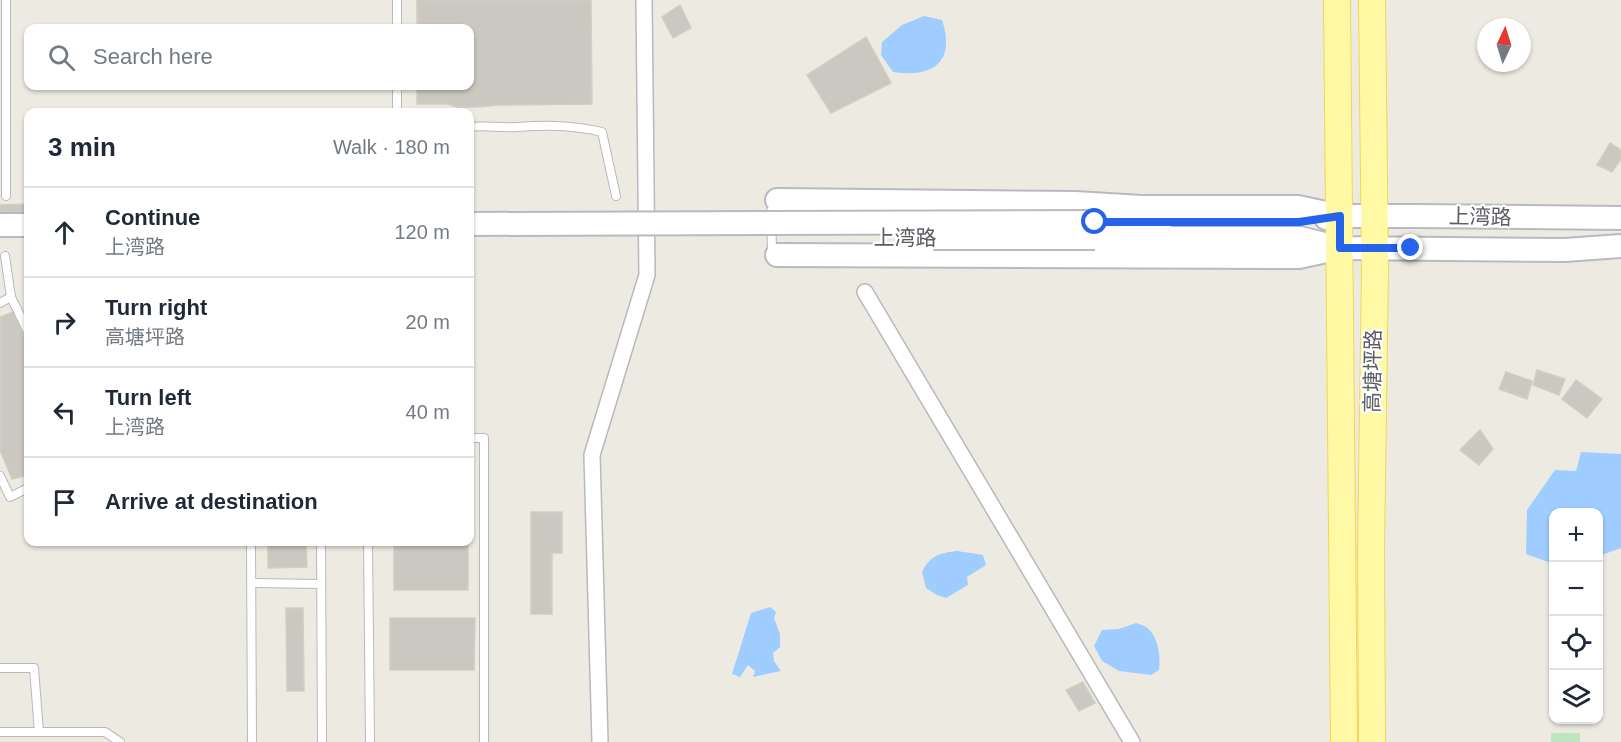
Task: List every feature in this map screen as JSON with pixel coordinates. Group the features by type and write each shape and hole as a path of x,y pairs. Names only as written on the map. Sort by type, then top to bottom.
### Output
{"main road":[{"name":"高塘坪路","path":"1337,0 1344,742"},
{"name":"高塘坪路","path":"1372,0 1374,216 1372,742"},
{"name":"上湾路","path":"777,201 1298,207 1340,216"},
{"name":"上湾路","path":"474,239 1095,230 1299,222 1340,216 1621,219"},
{"name":"上湾路","path":"474,224 1095,230 1300,238 1340,248"},
{"path":"0,225 24,225"},
{"path":"3,249 24,242"},
{"name":"上湾路","path":"777,255 1299,257 1340,248 1565,250 1621,246"}],"street":[{"path":"600,742 592,455 647,275 644,0"},
{"path":"865,292 1132,742"}],"lane":[{"path":"6,0 6,196"},
{"path":"397,0 397,24"},
{"path":"397,90 397,108"},
{"path":"474,127 548,125 579,127 602,132 616,196"},
{"path":"777,201 771,211 772,250 777,255"},
{"path":"3,249 11,297 24,324"},
{"path":"0,303 11,297"},
{"path":"474,438 484,438 484,742"},
{"path":"0,476 10,497 24,490"},
{"path":"251,546 252,742"},
{"path":"321,546 322,742"},
{"path":"368,546 370,742"},
{"path":"251,583 321,584"},
{"path":"0,668 34,668 39,732"},
{"path":"0,732 105,732 120,742"}],"green space":[{"path":"1551,733 1580,733 1580,742 1551,742"}],"water":[{"path":"924,16 942,20 946,35 943,56 938,64 930,69 920,72 893,72 881,55 882,42 902,25"},
{"path":"1581,452 1621,454 1621,548 1603,555 1603,508 1549,508 1549,562 1526,554 1527,510 1555,470 1576,471"},
{"path":"957,551 983,555 986,565 967,577 968,585 946,598 937,595 926,588 922,572 928,562 936,556"},
{"path":"770,607 776,612 774,618 780,634 780,647 773,653 774,661 781,671 753,677 755,671 748,665 740,677 732,674 751,613"},
{"path":"1136,623 1145,626 1150,631 1158,647 1159,670 1151,675 1119,671 1102,661 1094,646 1102,630 1119,629"}],"building":[{"path":"417,0 591,0 592,104 457,107 448,104 417,104 417,90 474,90 474,24 417,24"},
{"path":"680,5 691,28 673,38 662,17"},
{"path":"866,37 891,83 831,113 807,75"},
{"path":"1610,143 1621,150 1621,159 1612,172 1597,165"},
{"path":"24,204 24,230 0,230 0,205"},
{"path":"13,312 24,338 24,476 12,479 0,450 0,317"},
{"path":"1537,370 1565,379 1559,395 1533,385"},
{"path":"1506,372 1532,381 1527,399 1499,389"},
{"path":"1576,380 1602,399 1587,418 1562,399"},
{"path":"1480,430 1493,449 1479,465 1460,450"},
{"path":"531,512 562,512 562,553 552,553 552,614 531,614"},
{"path":"268,546 306,546 307,567 268,568"},
{"path":"394,546 468,546 468,590 394,590"},
{"path":"286,608 303,608 304,691 287,691"},
{"path":"390,618 475,618 474,670 390,670"},
{"path":"1083,682 1095,703 1079,711 1066,690"}],"route":[{"path":"1095,222 1299,222 1340,216 1340,248 1411,248"}]}
